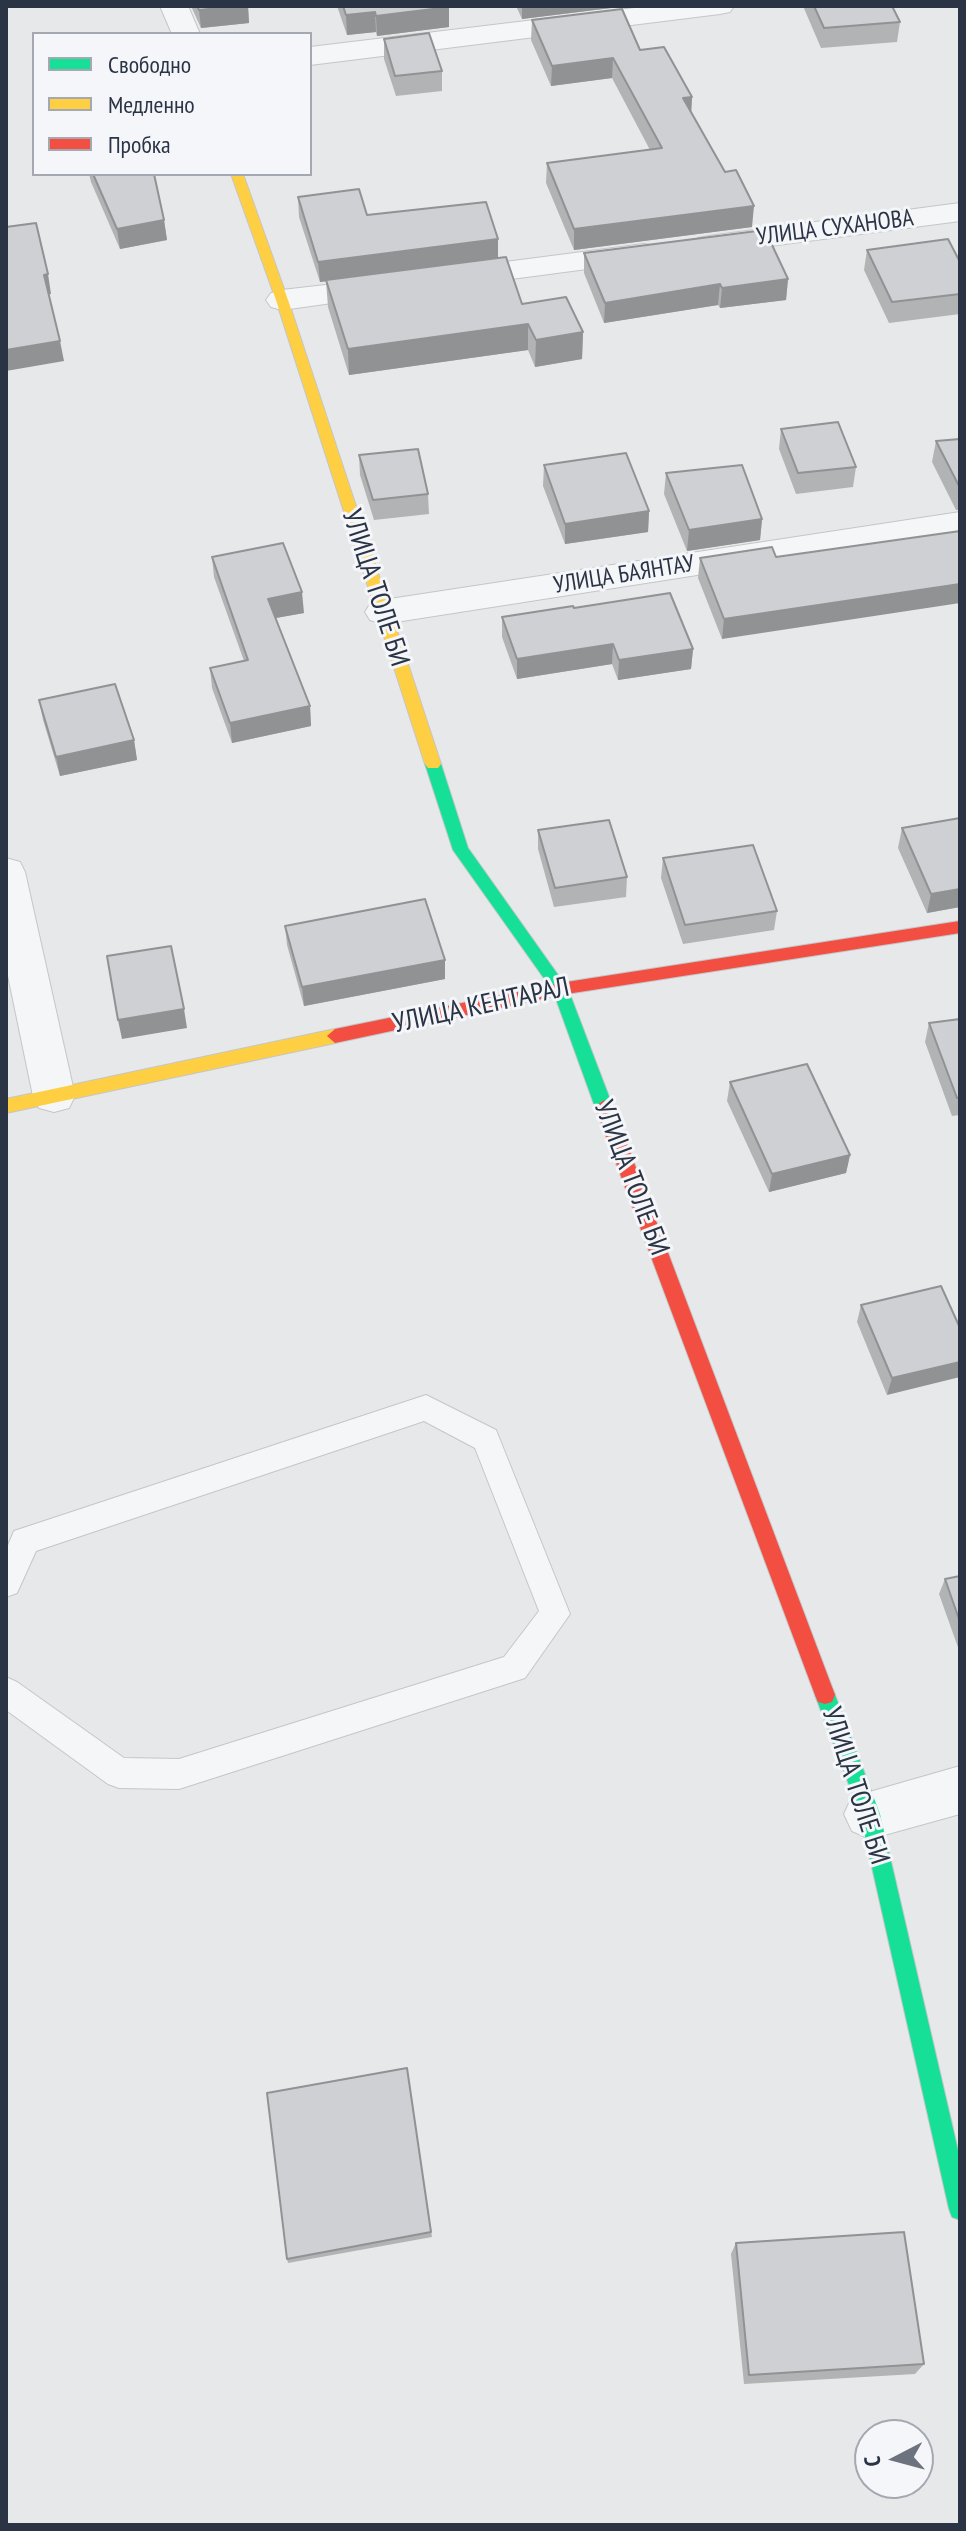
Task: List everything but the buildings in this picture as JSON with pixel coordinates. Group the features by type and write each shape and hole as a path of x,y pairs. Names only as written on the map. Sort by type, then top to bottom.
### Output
{"street":[{"path":"174,6 185,32"},
{"path":"312,56 720,6"},
{"name":"УЛИЦА ТОЛЕ БИ","path":"238,176 282,300 461,850 560,989 870,1814 960,2209"},
{"name":"УЛИЦА СУХАНОВА","path":"282,300 960,212"},
{"name":"УЛИЦА БАЯНТАУ","path":"383,612 960,523"},
{"path":"6,872 54,1096"},
{"name":"УЛИЦА КЕНТАРАЛ","path":"6,1106 560,989 960,927"},
{"path":"870,1814 960,1790"}],"lane":[{"path":"6,1583 25,1541 426,1408 486,1439 555,1614 514,1668 179,1774 119,1773 6,1692"}],"traffic: fast":[{"path":"433,764 461,850 560,989 604,1107"},
{"path":"825,1695 870,1814 960,2209"}],"traffic: slow":[{"path":"238,176 282,300 433,764"},
{"path":"6,1106 335,1036"}],"traffic: jam":[{"path":"335,1036 560,989 960,927"},
{"path":"604,1107 825,1695"}]}
